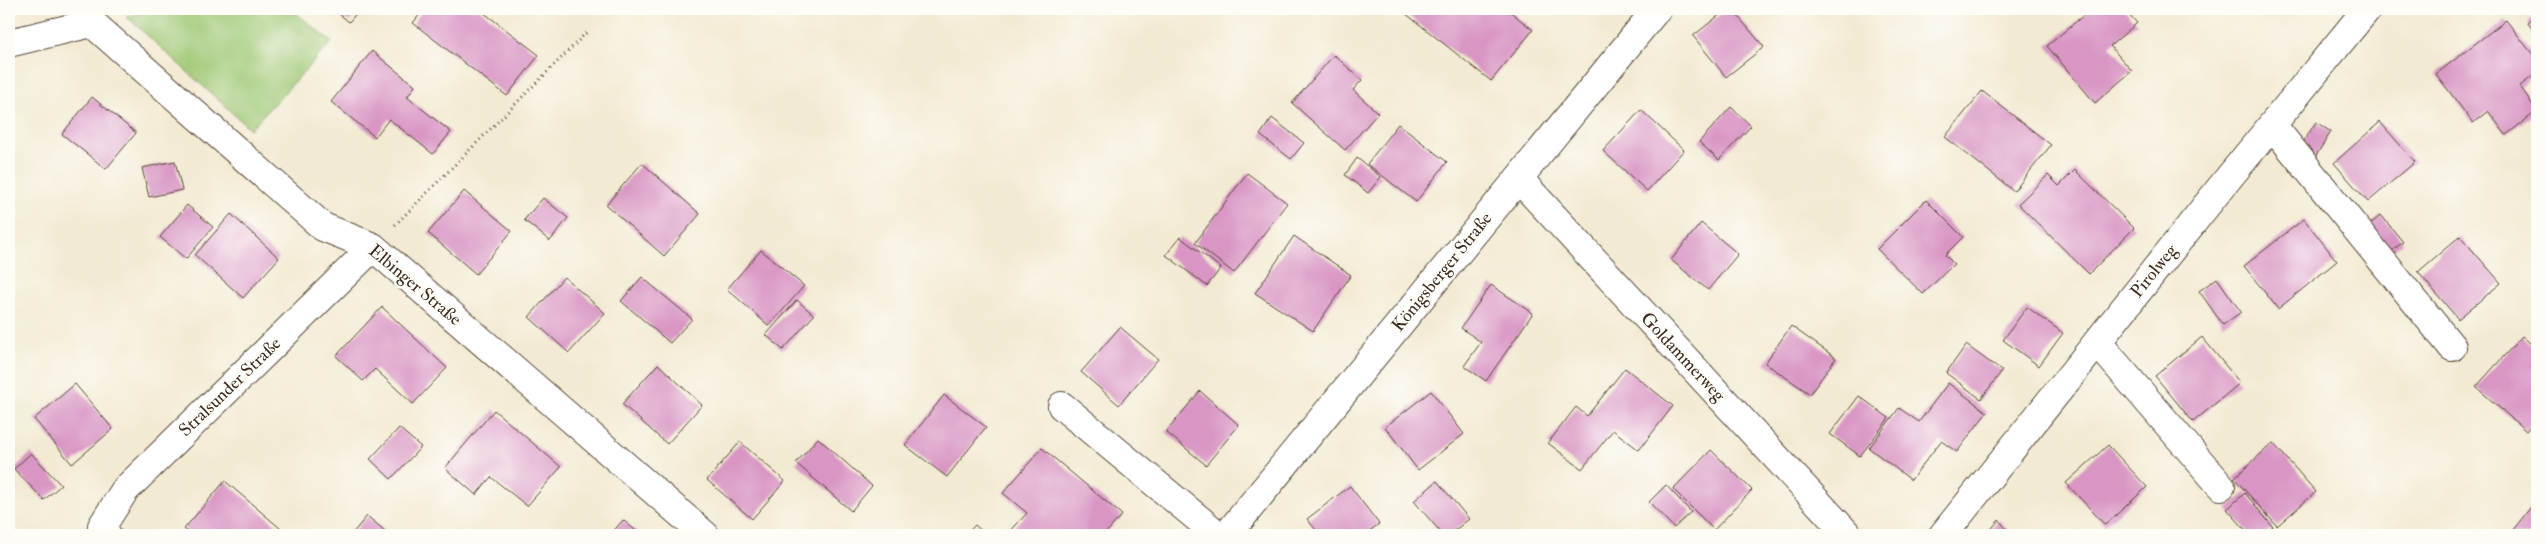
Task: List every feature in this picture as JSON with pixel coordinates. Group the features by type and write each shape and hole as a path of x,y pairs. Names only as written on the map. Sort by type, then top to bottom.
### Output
{"street":[{"name":"Königsberger Straße","path":"1226,535 1657,9"},
{"name":"Pirolweg","path":"1943,535 2272,124 2367,9"},
{"name":"Elbinger Straße","path":"9,43 92,23 323,227 373,247 705,535"},
{"path":"2272,124 2452,347"},
{"name":"Goldammerweg","path":"1519,179 1848,535"},
{"name":"Stralsunder Straße","path":"100,532 125,490 373,247"},
{"path":"2097,342 2221,486"},
{"path":"1062,406 1218,535"}],"path":[{"path":"373,247 587,32"}],"green space":[{"path":"154,9 291,9 332,42 250,129 127,17"}],"building":[{"path":"333,9 360,9 349,22"},
{"path":"424,9 479,9 539,55 507,96 413,23"},
{"path":"1400,9 1431,9 1427,15 1432,9 1507,9 1533,30 1491,81"},
{"path":"1727,9 1732,9 1764,47 1726,77 1693,36"},
{"path":"2091,9 2124,9 2137,23 2110,46 2132,71 2095,103 2047,46"},
{"path":"2537,14 2537,35 2527,22"},
{"path":"2506,20 2537,60 2537,73 2520,86 2537,111 2506,135 2488,111 2473,123 2436,74"},
{"path":"372,51 415,86 407,97 451,132 433,154 389,119 375,137 331,102"},
{"path":"1334,55 1362,80 1353,90 1378,113 1345,150 1292,103"},
{"path":"1982,91 2051,145 2014,191 1945,137"},
{"path":"92,97 136,133 106,169 62,134"},
{"path":"1731,107 1751,126 1719,160 1699,142"},
{"path":"1641,110 1684,150 1647,191 1603,151"},
{"path":"1272,118 1304,143 1291,159 1260,135"},
{"path":"2316,122 2331,132 2315,157 2300,147"},
{"path":"2380,122 2415,162 2368,202 2334,163"},
{"path":"1398,124 1447,162 1416,202 1367,164"},
{"path":"1357,158 1381,177 1368,193 1345,175"},
{"path":"175,161 182,190 149,197 142,168"},
{"path":"642,163 700,214 664,256 606,205"},
{"path":"2075,170 2134,228 2089,274 2018,204 2048,175 2059,186"},
{"path":"1247,173 1287,203 1234,273 1195,243"},
{"path":"464,191 512,231 476,274 428,233"},
{"path":"543,198 568,218 550,241 524,220"},
{"path":"1926,200 1963,237 1945,255 1954,264 1923,294 1877,249"},
{"path":"187,205 213,227 186,259 160,237"},
{"path":"231,214 279,258 243,298 195,255"},
{"path":"2381,215 2403,242 2384,257 2362,231"},
{"path":"2304,219 2337,261 2278,309 2244,266"},
{"path":"1701,223 1738,254 1708,290 1671,260"},
{"path":"1294,236 1351,275 1313,331 1255,293"},
{"path":"2460,236 2501,283 2458,319 2418,272"},
{"path":"1180,237 1221,268 1207,286 1166,255"},
{"path":"761,250 804,286 769,326 727,289"},
{"path":"564,277 605,313 569,353 529,317"},
{"path":"642,277 692,319 670,343 621,301"},
{"path":"2217,278 2241,312 2223,325 2199,291"},
{"path":"1491,285 1533,313 1486,381 1464,366 1481,342 1461,328"},
{"path":"797,300 814,315 783,350 766,335"},
{"path":"382,307 447,368 413,404 375,369 363,381 336,356"},
{"path":"2027,307 2063,333 2039,366 2003,340"},
{"path":"1791,326 1836,358 1810,394 1765,363"},
{"path":"1120,327 1158,359 1119,405 1081,372"},
{"path":"2522,336 2537,349 2537,362 2531,369 2537,375 2537,418 2526,431 2476,387"},
{"path":"2202,337 2240,383 2193,422 2155,376"},
{"path":"1966,345 2002,371 1981,399 1946,373"},
{"path":"658,364 702,405 667,444 622,404"},
{"path":"1625,368 1673,406 1639,450 1613,430 1582,469 1548,443 1576,407 1587,416"},
{"path":"1948,383 1987,412 1957,452 1941,441 1911,480 1869,448 1899,408 1919,422"},
{"path":"75,384 113,429 72,464 34,419"},
{"path":"1200,391 1239,425 1206,465 1166,432"},
{"path":"1431,391 1464,434 1418,470 1385,427"},
{"path":"944,395 986,427 947,477 905,445"},
{"path":"1859,396 1889,418 1860,456 1830,434"},
{"path":"494,410 561,467 527,506 491,477 476,495 445,468"},
{"path":"399,428 421,447 391,479 370,459"},
{"path":"818,438 872,486 851,511 796,463"},
{"path":"740,442 785,481 752,519 707,480"},
{"path":"2273,443 2316,492 2277,526 2234,478"},
{"path":"2108,445 2147,487 2105,525 2066,483"},
{"path":"1042,448 1122,515 1104,535 1007,535 1027,513 1003,493"},
{"path":"1711,450 1752,490 1714,530 1673,489"},
{"path":"31,453 61,485 44,500 14,469"},
{"path":"225,481 288,535 192,535 184,529"},
{"path":"1437,481 1469,519 1449,535 1443,535 1414,501"},
{"path":"1666,485 1691,512 1674,528 1649,502"},
{"path":"1350,486 1379,524 1364,535 1320,535 1307,519"},
{"path":"2245,493 2273,527 2264,535 2250,535 2227,509"},
{"path":"2531,507 2537,512 2537,535 2509,535"},
{"path":"367,516 390,535 351,535"},
{"path":"623,520 641,535 610,535"},
{"path":"1999,520 2012,535 1986,535"},
{"path":"975,525 986,535 965,535"}]}
